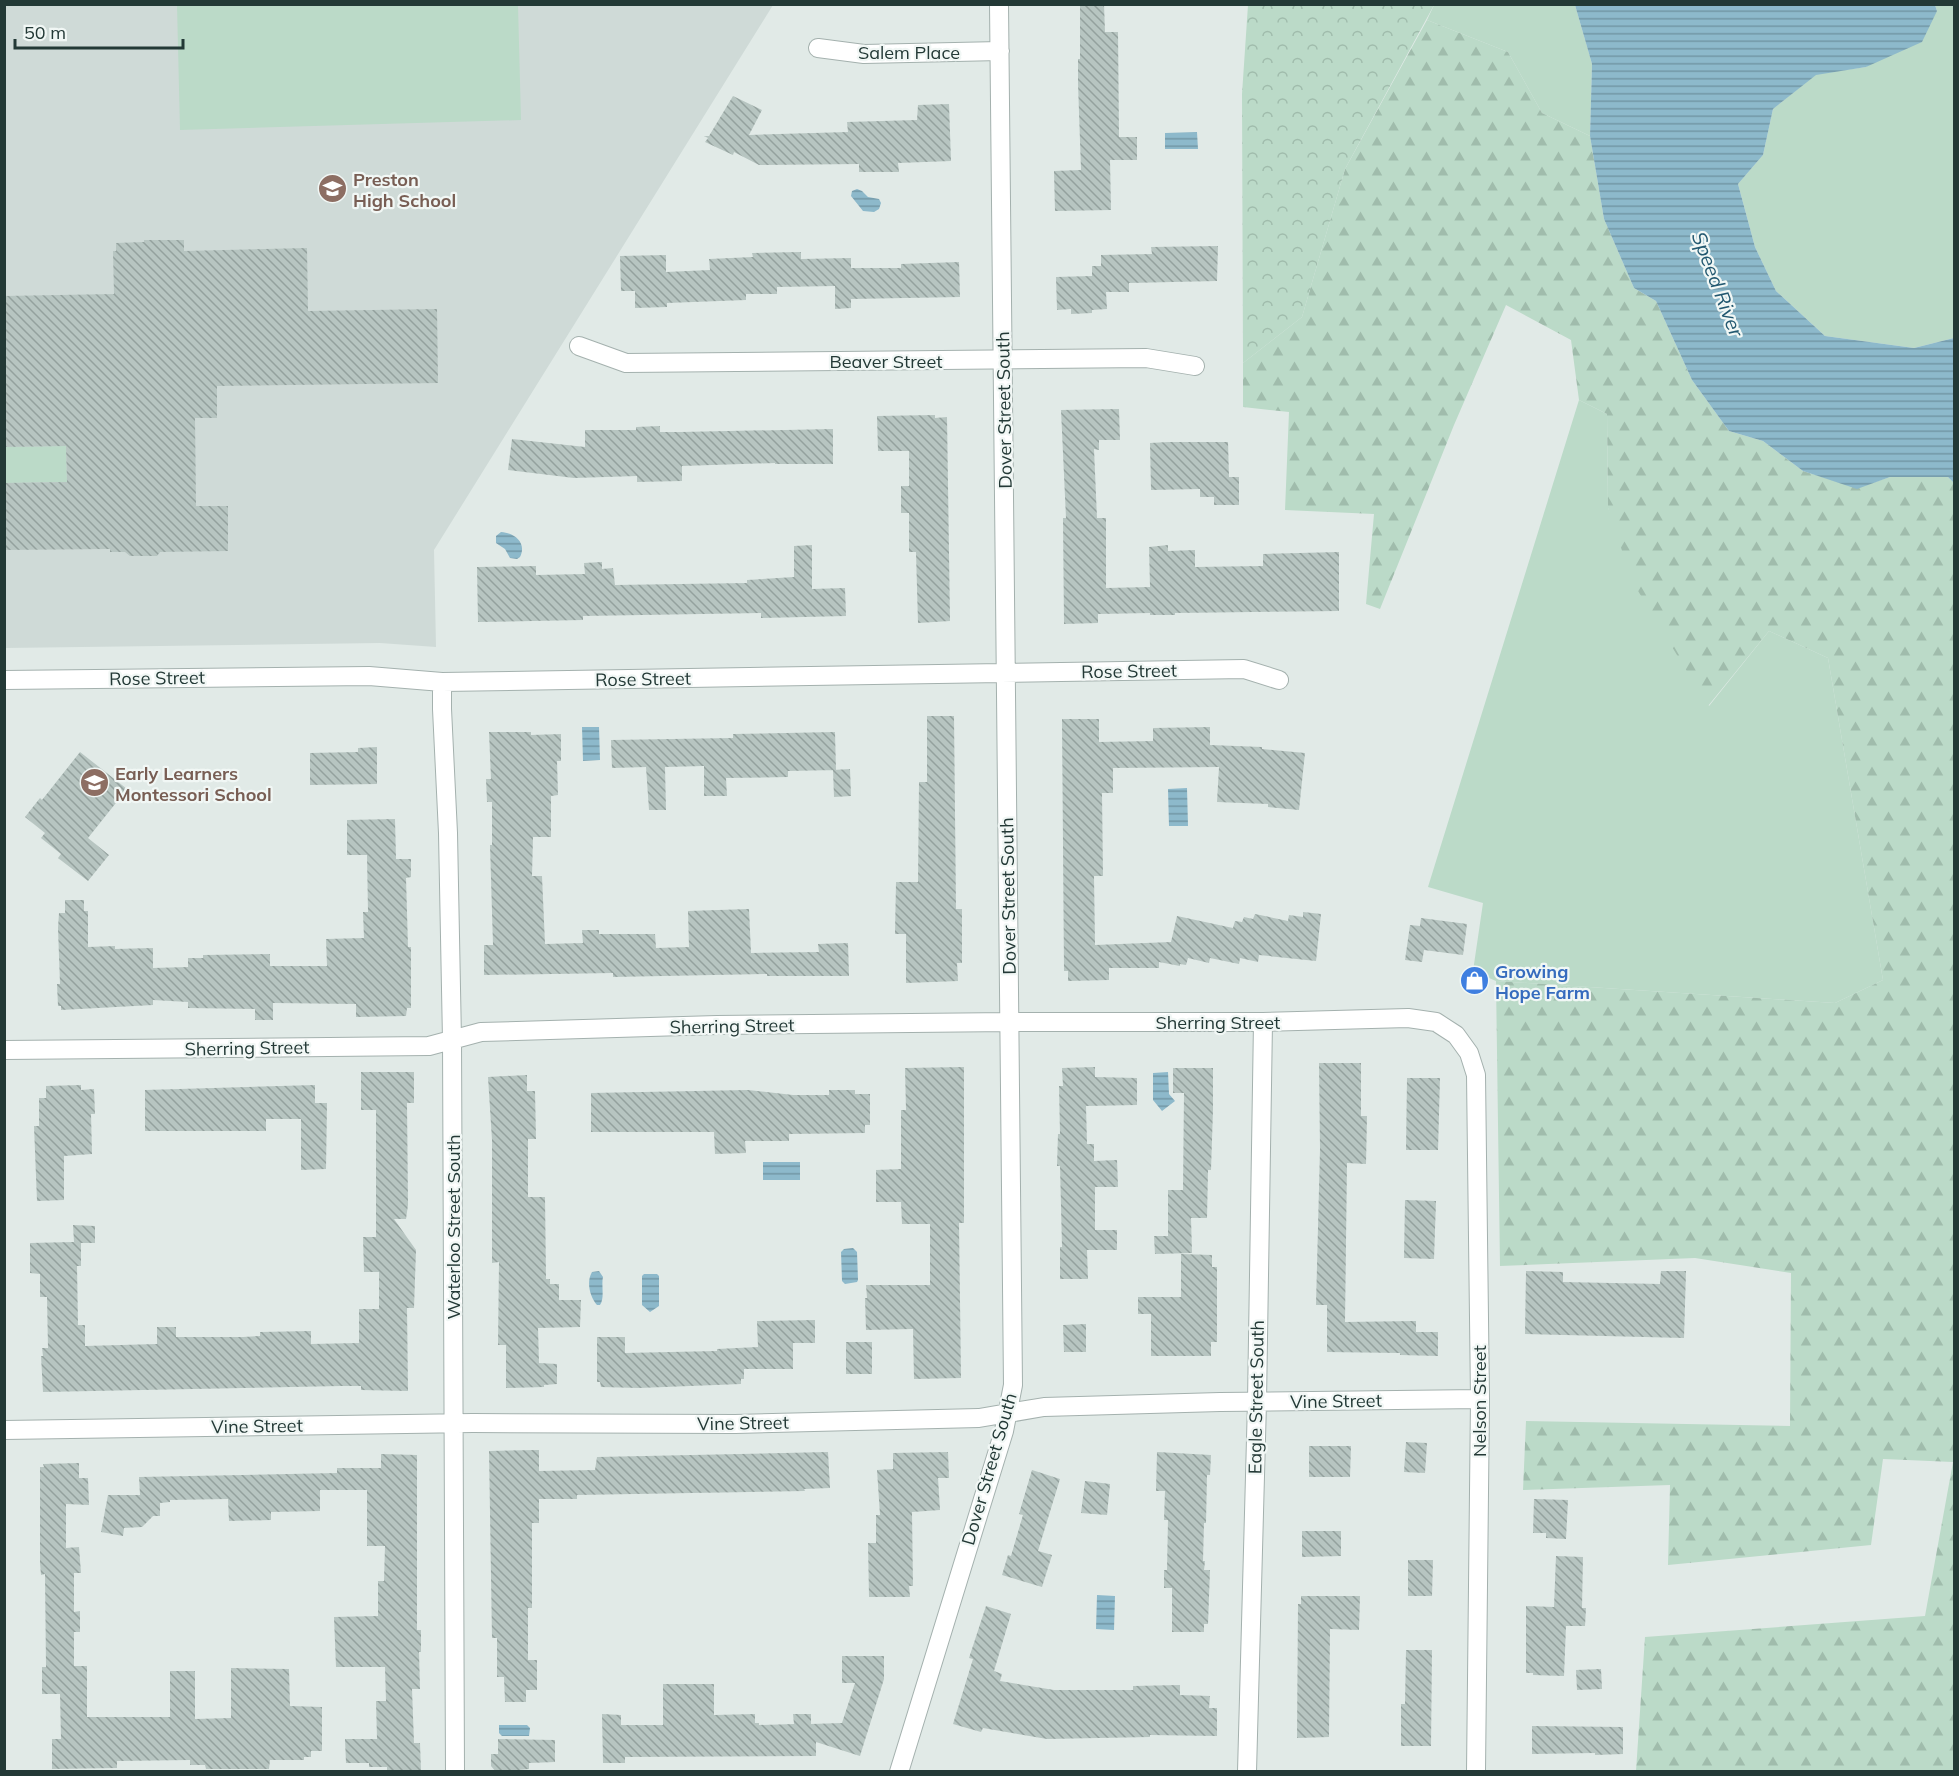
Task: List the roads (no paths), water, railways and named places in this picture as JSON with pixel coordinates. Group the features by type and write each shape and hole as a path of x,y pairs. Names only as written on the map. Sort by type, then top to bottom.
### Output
{"street":[{"name":"Dover Street South","path":"899,1772 1008,1413 1013,1385 999,4"},
{"name":"Salem Place","path":"818,48 864,54 1000,51"},
{"name":"Beaver Street","path":"579,346 626,363 1146,358 1195,366"},
{"name":"Rose Street","path":"4,680 369,676 442,682 1245,669 1279,680"},
{"name":"Waterloo Street South","path":"442,682 452,1040 455,1772"},
{"name":"Sherring Street","path":"4,1050 429,1046 481,1032 717,1025 1263,1022 1408,1018 1436,1022 1456,1035"},
{"name":"Eagle Street South","path":"1247,1772 1257,1402 1263,1022"},
{"name":"Nelson Street","path":"1456,1035 1469,1053 1476,1075 1480,1399 1476,1772"},
{"name":"Vine Street","path":"4,1430 455,1424 735,1424 979,1418 1044,1407 1480,1399"}],"water":[{"name":"Speed River","path":"1575,5 1935,5 1937,11 1922,42 1866,67 1816,75 1773,109 1763,155 1738,184 1755,247 1776,291 1825,336 1914,348 1954,338 1954,483 1948,477 1890,477 1857,489 1803,471 1763,441 1729,431 1692,380 1656,301 1634,288 1604,219 1590,136 1592,64"},
{"path":"1197,132 1198,149 1165,149 1165,133"},
{"path":"857,189 868,197 879,199 881,203 879,209 874,212 863,211 851,196 852,191"},
{"path":"501,532 511,534 521,543 520,557 510,558 505,549 496,543 496,536"},
{"path":"582,727 599,727 600,760 583,761"},
{"path":"1187,788 1188,826 1169,826 1168,789"},
{"path":"1168,1072 1169,1094 1175,1101 1162,1111 1153,1100 1153,1073"},
{"path":"763,1162 800,1162 800,1180 763,1180"},
{"path":"853,1248 857,1252 858,1280 845,1284 842,1281 841,1252 844,1249"},
{"path":"599,1271 603,1277 603,1295 600,1305 597,1305 592,1298 589,1280 592,1272"},
{"path":"644,1274 659,1276 659,1306 650,1312 642,1305 642,1276"},
{"path":"1097,1595 1115,1596 1114,1630 1096,1629"},
{"path":"499,1725 527,1725 530,1728 529,1736 502,1736 499,1733"}],"place":[{"name":"Preston High School","path":"332,189"},
{"name":"Early Learners Montessori School","path":"94,783"},
{"name":"Growing Hope Farm","path":"1474,981"}]}
